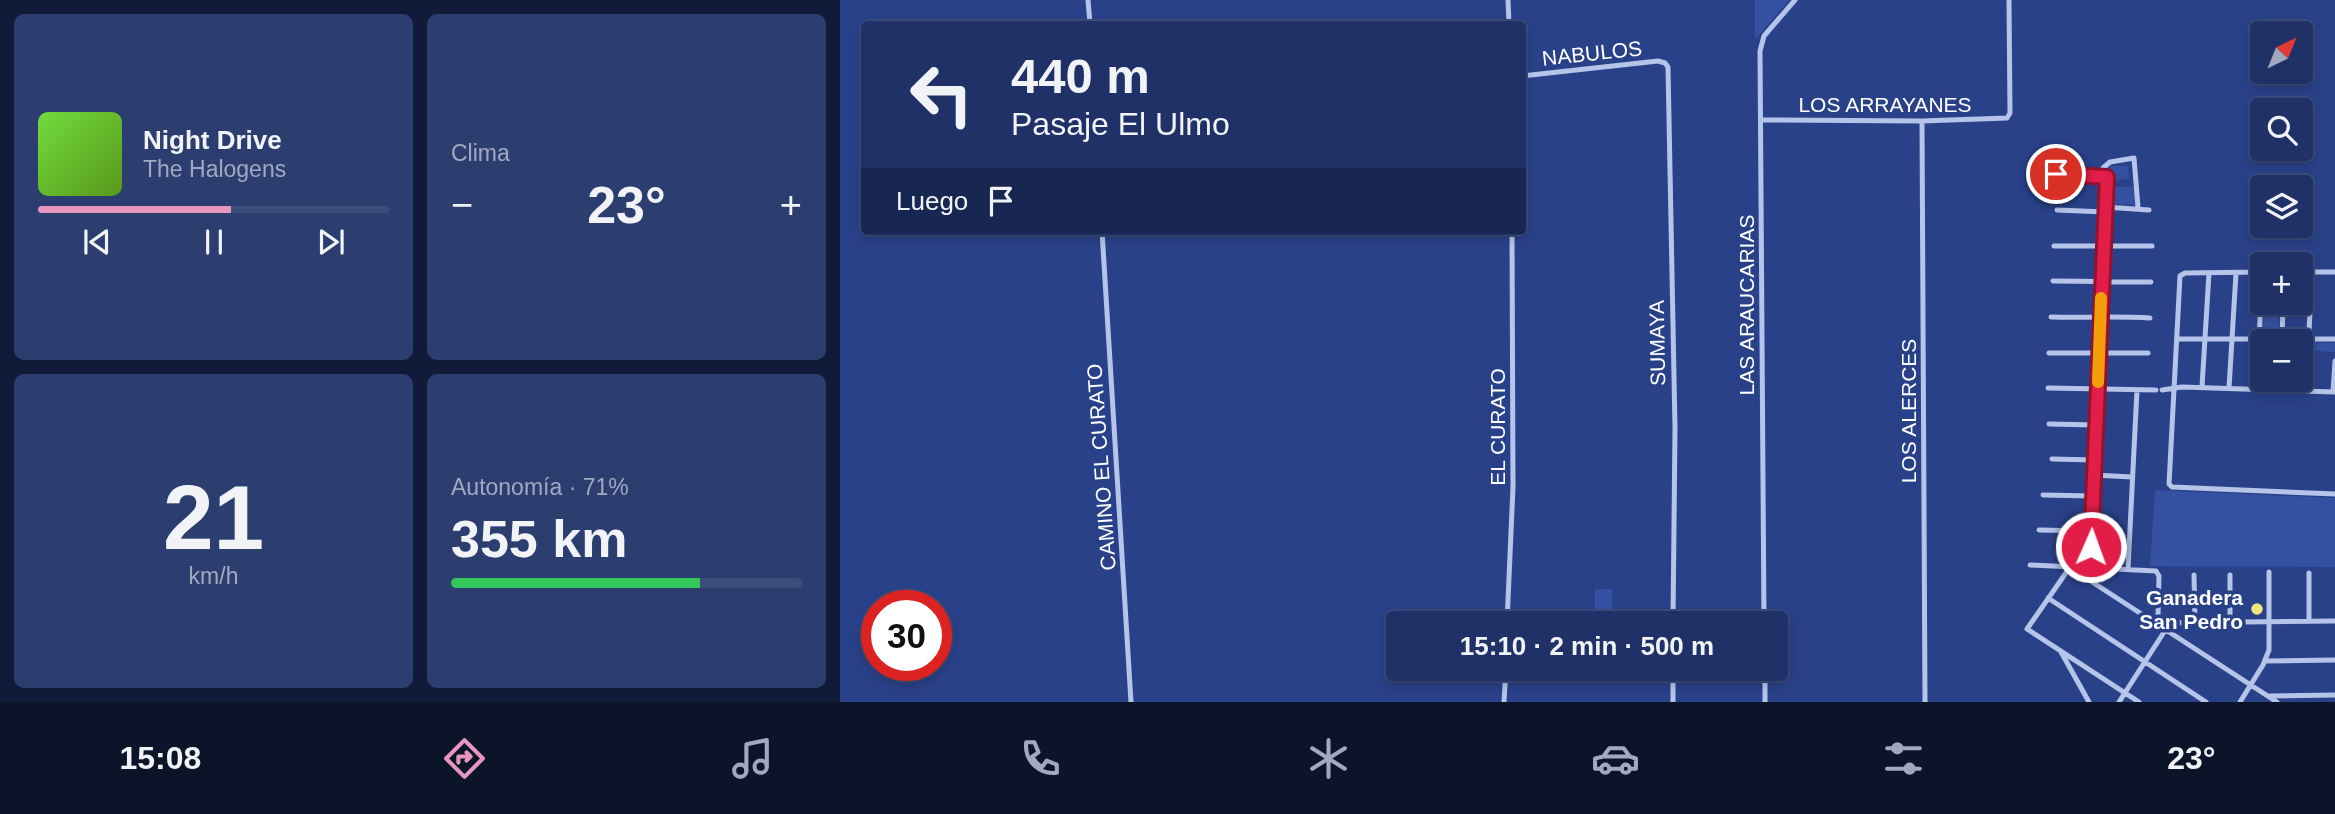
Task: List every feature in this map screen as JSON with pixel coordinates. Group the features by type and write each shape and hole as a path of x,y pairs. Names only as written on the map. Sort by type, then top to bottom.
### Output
{"street":[{"path":"1088,0 1090,21"},
{"path":"1508,0 1509,21"},
{"name":"LAS ARAUCARIAS","path":"1764,611 1761,40 1795,0"},
{"name":"LOS ARRAYANES","path":"1761,120 1922,121 2009,117 2009,0"},
{"name":"NABULOS","path":"1526,76 1658,61 1665,63"},
{"name":"SUMAYA","path":"1665,63 1668,70 1675,428 1673,611"},
{"name":"LOS ALERCES","path":"1922,121 1925,702"},
{"path":"2138,207 2134,158 2108,163 2103,168 2107,177 2090,568 2086,578 2277,702"},
{"path":"2056,174 2107,177"},
{"path":"2057,210 2138,207 2149,210"},
{"name":"CAMINO EL CURATO","path":"1102,235 1131,702"},
{"name":"EL CURATO","path":"1508,611 1513,487 1512,235"},
{"path":"2054,246 2152,246"},
{"path":"2250,272 2185,273 2180,276 2169,484 2172,487 2335,494"},
{"path":"2313,272 2335,272"},
{"path":"2202,387 2209,273"},
{"path":"2230,388 2236,273"},
{"path":"2053,281 2151,282"},
{"path":"2051,317 2150,318"},
{"path":"2177,340 2250,339"},
{"path":"2313,339 2335,339"},
{"path":"2049,353 2148,353"},
{"path":"2313,391 2334,392 2335,361"},
{"path":"2048,388 2250,389"},
{"path":"2128,569 2137,390"},
{"path":"2049,424 2096,425"},
{"path":"2052,460 2094,460"},
{"path":"2094,475 2133,477"},
{"path":"2043,495 2093,496"},
{"path":"2039,530 2091,531"},
{"path":"2030,565 2156,570 2159,576 2156,623"},
{"path":"2070,567 2027,629 2139,702"},
{"path":"2239,702 2265,661 2270,645 2269,572"},
{"path":"2309,572 2309,621"},
{"path":"2194,575 2194,622"},
{"path":"2230,575 2230,622"},
{"path":"2048,598 2206,702"},
{"path":"2156,623 2335,621"},
{"path":"2119,702 2166,629"},
{"path":"2059,650 2089,702"},
{"path":"2265,661 2335,660"},
{"path":"1504,702 1505,681"},
{"path":"1673,681 1673,702"},
{"path":"1765,681 1765,702"},
{"path":"2269,696 2335,695"}],"shaded area":[{"path":"1755,0 1789,0 1755,40"},
{"path":"2110,166 2128,166 2129,179 2110,180"},
{"path":"2108,187 2136,187 2136,205 2108,204"},
{"path":"2264,315 2279,315 2278,329 2262,329"},
{"path":"2313,342 2335,343 2335,352 2313,351"},
{"path":"2155,490 2335,498 2335,567 2150,566"},
{"path":"1595,589 1612,589 1612,611 1595,611"}],"slow traffic":[{"path":"2098,382 2101,298"}],"place":[{"name":"Ganadera San Pedro","path":"2257,609"}],"route":[{"path":"2056,174 2107,177 2091,547"}]}
